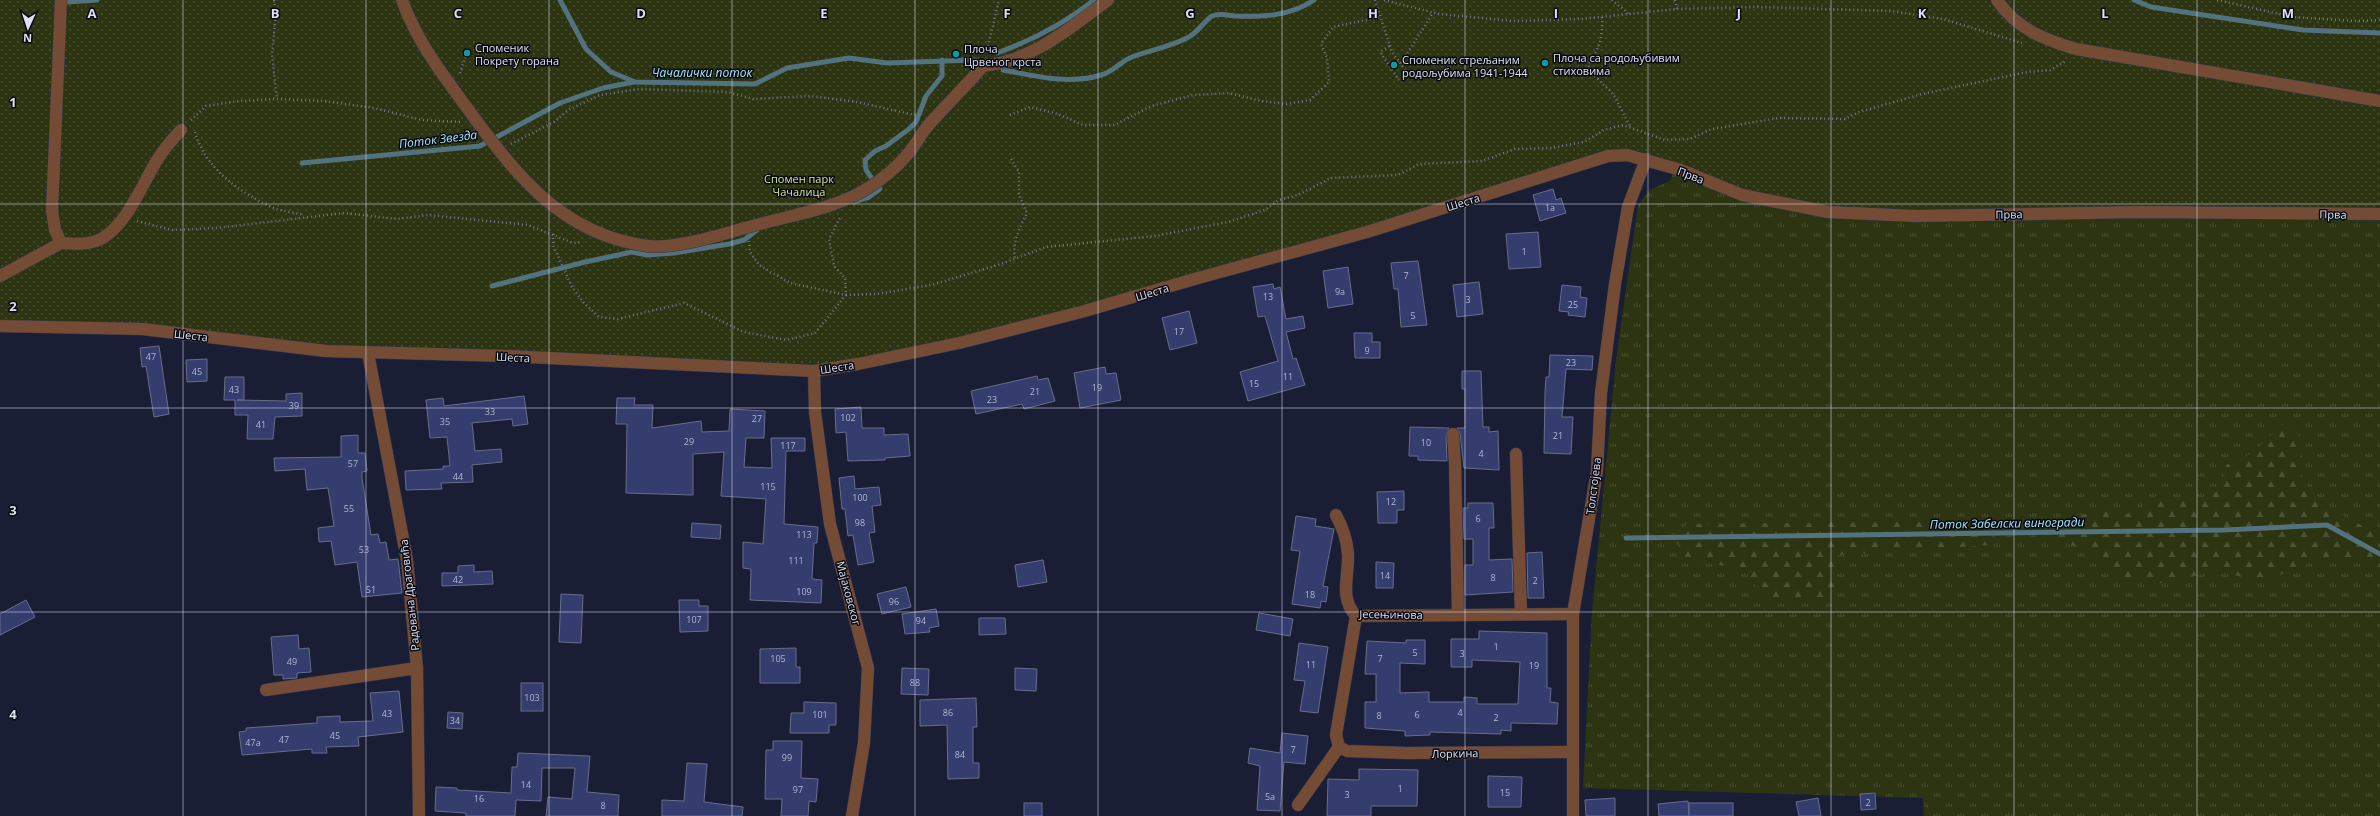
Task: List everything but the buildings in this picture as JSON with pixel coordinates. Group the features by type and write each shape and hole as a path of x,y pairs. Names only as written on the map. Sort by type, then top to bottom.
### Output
{"street":[{"path":"61,0 52,211 55,230 61,243"},
{"path":"402,0 420,39 493,144 532,190 590,230 608,238 650,246 684,243 815,210 856,195 870,187 906,157 927,128 984,70 1026,54 1063,35 1108,0"},
{"path":"1997,0 2006,12 2043,39 2083,50 2380,101"},
{"path":"0,276 61,243 86,243 101,238 129,210 161,154 181,130"},
{"name":"Шеста","path":"0,326 143,329 326,351 507,356 814,371 959,344 1081,312 1198,278 1367,232 1608,156 1627,154 1646,160"},
{"name":"Прва","path":"1646,160 1681,170 1742,195 1828,212 1915,216 2140,212 2380,214"},
{"name":"Толстојева","path":"1573,816 1571,752 1573,614 1597,472 1601,393 1614,284 1628,206 1646,160"},
{"name":"Радована Драговића","path":"368,353 407,560 417,668 419,816"},
{"name":"Мајаковског","path":"814,371 815,412 830,524 868,668 864,743 852,816"},
{"path":"1453,434 1456,464 1458,615"},
{"path":"1516,454 1521,614"},
{"name":"Јесењинова","path":"1336,516 1343,527 1347,542 1346,601 1356,616 1573,614"},
{"path":"1298,806 1339,747 1336,735 1356,616"},
{"path":"266,690 417,668"},
{"name":"Лоркина","path":"1339,747 1347,751 1406,753 1571,752"}],"path":[{"path":"274,0 276,12 272,55 277,99"},
{"path":"984,70 999,0"},
{"path":"1375,0 1389,46 1409,75"},
{"path":"1384,0 1398,2 1433,13 1513,21 1602,17 1677,9 1758,6 1891,11 1943,19 2016,43 2026,44 2043,39"},
{"path":"1612,0 1630,14"},
{"path":"1675,0 1677,9"},
{"path":"2217,0 2293,17 2357,21 2380,20"},
{"path":"1401,63 1433,13"},
{"path":"1010,115 1030,107 1058,114 1084,125 1114,125 1152,106 1193,95 1229,93 1261,101 1287,104 1310,100 1329,82 1327,58 1321,44 1333,27 1380,17"},
{"path":"1602,17 1603,32 1597,53 1588,64 1593,75 1616,97 1631,128"},
{"path":"1389,46 1380,52 1399,80"},
{"path":"748,237 750,252 759,265 790,283 846,295 877,294 931,285 1046,247 1155,236 1228,222 1265,210 1279,200 1298,195 1331,178 1398,175 1419,164 1482,161 1515,149 1551,148 1584,142 1604,130 1623,125 1666,140 1672,140 1690,139 1712,129 1779,118 1845,119 1859,112 1922,94 2027,72 2050,70 2083,50"},
{"path":"493,144 554,122 570,109 600,95 640,89 728,92 753,99 811,96 857,102 915,115"},
{"path":"181,130 206,106 239,101 277,99 324,101 374,108 422,120 456,122"},
{"path":"192,119 200,149 213,166 234,185 270,206 307,216"},
{"path":"1011,159 1019,172 1019,195 1027,213 1018,234 1014,250 1015,258"},
{"path":"553,234 553,245 564,270 584,303 599,317 618,319 684,303 744,332 786,340 815,333 846,295 845,278 834,266 829,239 838,222 841,212"},
{"path":"122,218 172,230 217,228 307,216 344,213 397,219 428,215 528,225 574,243 608,238"}],"green space":[{"name":"Спомен парк Чачалица","path":"0,0 2380,0 2380,214 1828,212 1742,195 1627,155 1081,312 814,371 368,353 143,329 0,326"},
{"path":"1674,168 2380,214 2380,816 1924,816 1923,798 1583,788 1592,612 1616,360 1638,205 1650,190 1671,180"},
{"path":"2285,422 2302,439 2302,478 2319,502 2380,536 2380,571 2368,557 2313,561 2263,582 2218,571 2152,585 2124,577 2099,558 2050,535 2051,519 2106,511 2129,514 2158,495 2198,501 2222,489 2226,465 2253,453"},
{"path":"1998,521 1992,545 1834,555 1835,593 1800,604 1762,596 1744,569 1686,560 1675,539 1687,524"}],"waterway":[{"name":"Чачалички поток","path":"67,2 97,0"},
{"name":"Чачалички поток","path":"560,0 586,49 611,72 635,82 755,84 787,68 849,58 887,63 975,60"},
{"path":"997,53 1048,31 1083,9 1094,0"},
{"name":"Чачалички поток","path":"1003,70 1052,78 1089,78 1105,74 1132,57 1173,44 1191,36 1212,16 1220,14 1235,16 1266,16 1296,9 1314,0"},
{"name":"Чачалички поток","path":"2134,0 2151,7 2303,30 2380,33"},
{"path":"873,180 866,170 865,160 875,151 886,146 909,129 916,122 926,96 942,76 942,60"},
{"name":"Поток Звезда","path":"302,163 480,146 560,103 603,88 634,82"},
{"path":"853,202 869,197 880,189 878,186"},
{"path":"492,286 585,262 632,252 647,255 674,253 729,244 744,240 757,230"},
{"name":"Поток Забелски виногради","path":"1626,538 2224,530 2327,525 2380,554"}],"place":[{"name":"Споменик Покрету горана","path":"467,53"},
{"name":"Плоча Црвеног крста","path":"956,54"},
{"name":"Плоча са родољубивим стиховима","path":"1545,63"},
{"name":"Споменик стрељаним родољубима 1941-1944","path":"1394,65"}]}
